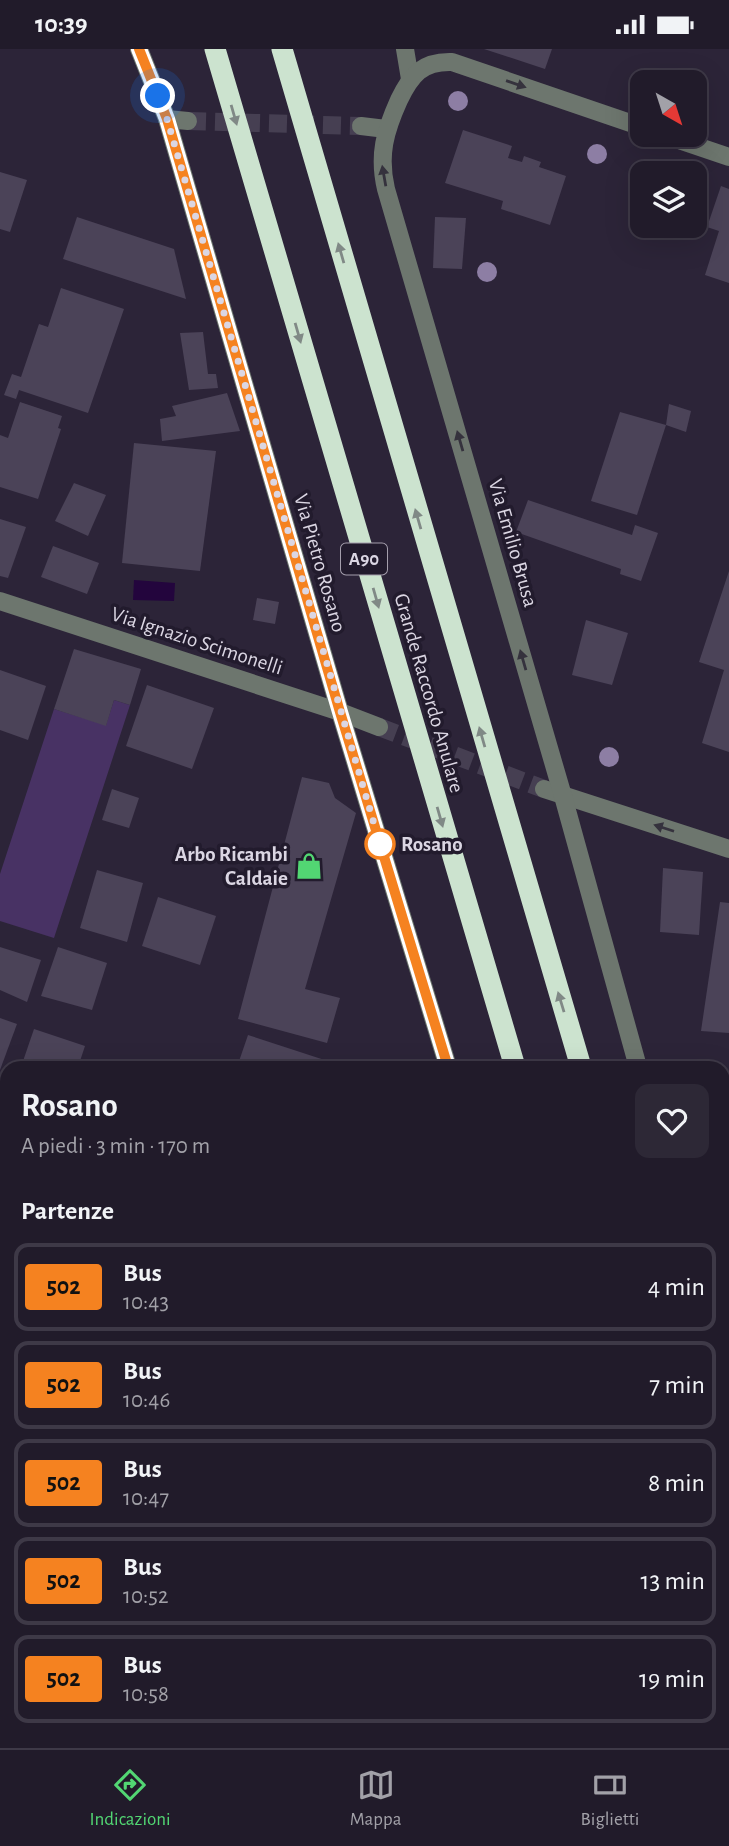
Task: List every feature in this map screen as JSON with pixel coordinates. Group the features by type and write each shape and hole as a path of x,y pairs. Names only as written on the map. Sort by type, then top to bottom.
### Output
{"highway":[{"name":"Grande Raccordo Anulare","path":"215,49 513,1061"},
{"name":"Grande Raccordo Anulare","path":"282,49 579,1061"}],"street":[{"name":"Via Pietro Rosano","path":"139,49 167,119 340,712 446,1061"},
{"path":"405,49 410,79 429,65 440,61 452,62 630,123"},
{"name":"Via Emilio Brusa","path":"410,79 386,128 381,158 386,189 563,796 636,1061"},
{"path":"167,119 188,121"},
{"path":"361,126 386,128"},
{"path":"699,147 729,157"},
{"name":"Via Ignazio Scimonelli","path":"0,601 379,727"},
{"path":"544,789 729,849"}],"shaded area":[{"path":"134,580 175,583 174,601 133,600"},
{"path":"114,700 130,705 54,938 0,921 0,874 54,709 106,725"}],"building":[{"path":"484,49 552,49 545,69"},
{"path":"463,130 512,146 508,158 522,162 524,156 541,162 539,167 566,176 550,225 501,209 503,201 445,183"},
{"path":"0,172 27,180 10,232 0,229"},
{"path":"721,186 729,189 729,283 705,275 719,231 707,227"},
{"path":"77,217 174,249 186,299 63,259"},
{"path":"435,217 466,218 462,269 433,268"},
{"path":"61,288 124,309 88,413 19,390 16,399 4,395 12,374 21,377 39,324 48,327"},
{"path":"203,332 208,374 216,374 218,388 189,390 180,333"},
{"path":"227,393 240,431 162,441 160,419 176,416 172,406"},
{"path":"20,402 62,416 58,428 61,429 38,499 0,487 0,435 8,438"},
{"path":"669,404 691,411 686,432 666,425"},
{"path":"620,412 666,425 637,515 591,501"},
{"path":"134,443 216,451 200,571 122,563"},
{"path":"74,483 106,495 88,536 55,521"},
{"path":"528,500 632,535 635,525 658,533 641,581 620,574 621,569 516,532"},
{"path":"0,519 26,527 8,578 0,576"},
{"path":"53,546 99,563 87,594 41,577"},
{"path":"729,571 729,752 702,743 724,670 699,662"},
{"path":"257,598 279,602 275,624 253,620"},
{"path":"586,620 628,633 612,685 572,675"},
{"path":"74,649 141,669 130,705 114,700 106,726 54,709"},
{"path":"0,670 46,686 28,740 0,730"},
{"path":"147,685 214,708 192,769 126,746"},
{"path":"302,777 329,783 335,798 356,813 305,989 340,998 327,1043 238,1019"},
{"path":"112,789 139,798 129,828 102,820"},
{"path":"663,868 703,872 699,935 660,932"},
{"path":"97,870 143,883 127,942 80,928"},
{"path":"158,897 216,916 200,965 142,946"},
{"path":"720,902 729,903 729,1033 701,1031"},
{"path":"0,947 41,960 27,1002 0,990"},
{"path":"58,947 107,963 92,1010 41,996"},
{"path":"0,1018 17,1024 3,1061 0,1061"},
{"path":"34,1029 85,1046 80,1061 23,1061"},
{"path":"248,1035 328,1061 239,1061"}],"tunnel":[{"path":"188,121 361,126"},
{"path":"379,727 544,789"}],"bus line":[{"name":"502","path":"139,49 167,119 340,712 446,1061"}],"place":[{"name":"Rosano","path":"380,844"},
{"name":"Arbo Ricambi Caldaie","path":"309,866"}],"route":[{"path":"158,96 380,844"}]}
